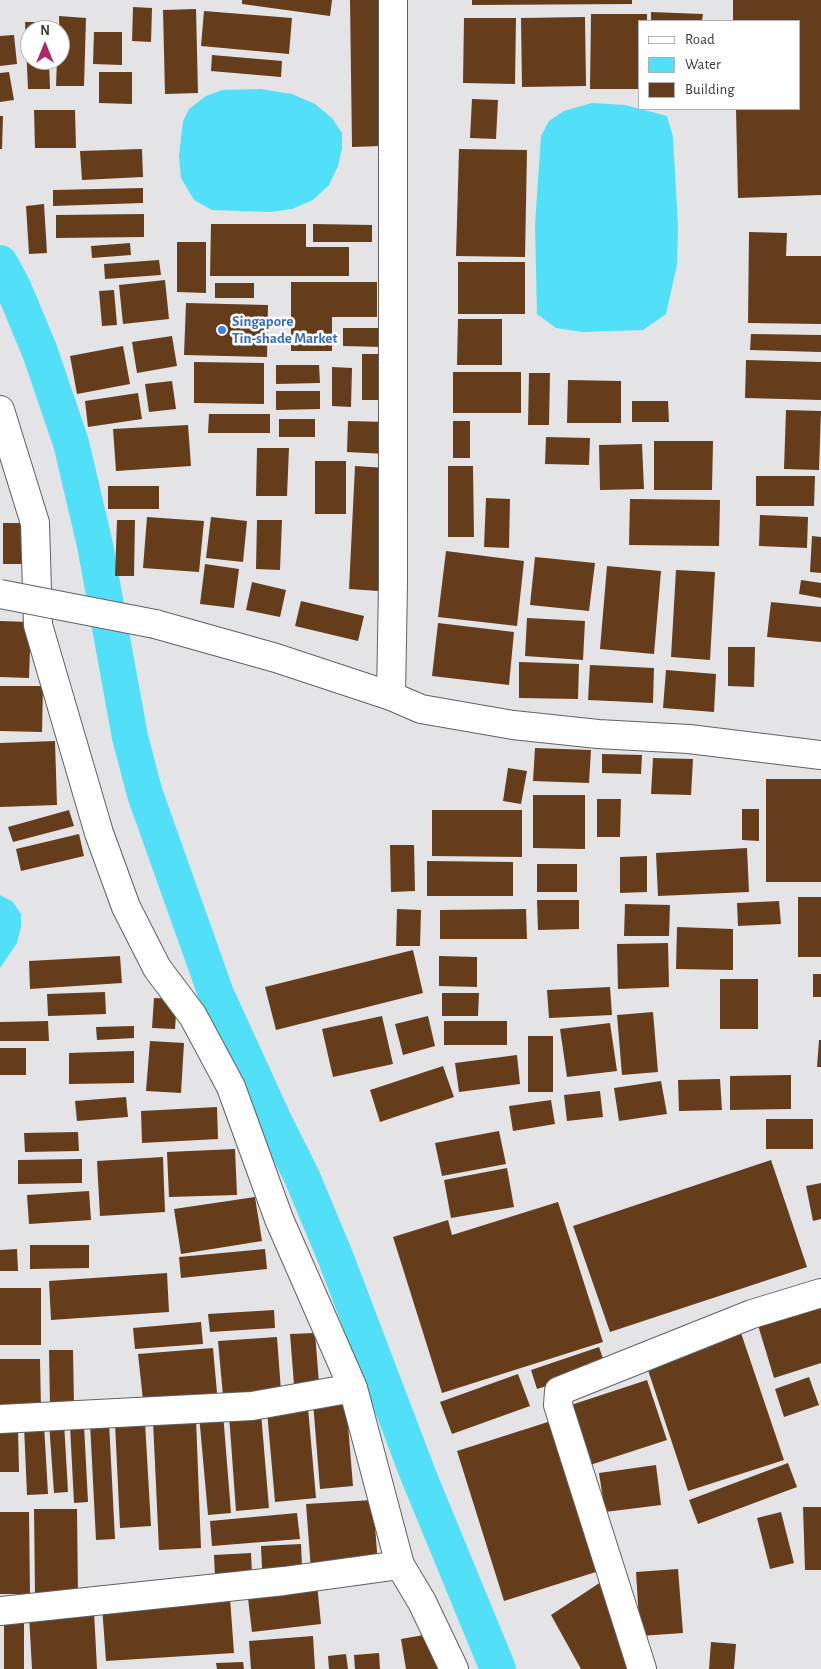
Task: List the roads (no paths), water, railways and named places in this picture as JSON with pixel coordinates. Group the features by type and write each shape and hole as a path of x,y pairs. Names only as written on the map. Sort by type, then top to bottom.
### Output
{"street":[{"path":"391,696 393,584 393,0"},
{"path":"0,410 35,523 38,624 99,833 126,907 153,959 193,1016 231,1087 278,1219 353,1388 400,1565 422,1602 454,1669"},
{"path":"0,594 155,624 276,658 391,696 421,709 514,725 598,734 689,739 821,755"},
{"path":"642,1669 558,1405 559,1390 684,1343 752,1314 821,1293"},
{"path":"0,1419 252,1406 353,1388"},
{"path":"0,1611 284,1581 400,1565"}],"water":[{"path":"260,89 292,94 315,104 332,118 342,133 342,148 338,166 329,185 313,200 292,209 270,212 212,210 194,200 181,178 179,156 183,121 189,109 206,96 222,90"},
{"path":"592,103 625,105 638,110 667,116 673,137 678,225 677,265 666,314 643,330 582,332 556,328 537,314 535,225 541,136 549,121 564,111"},
{"path":"0,895 13,902 21,914 21,927 17,943 0,968"}],"waterway":[{"path":"0,263 13,287 40,352 71,443 95,545 130,737 145,794 216,994 274,1121 302,1177 335,1256 419,1477 498,1669"}],"place":[{"name":"Singapore Tin-shade Market","path":"222,330"}]}
